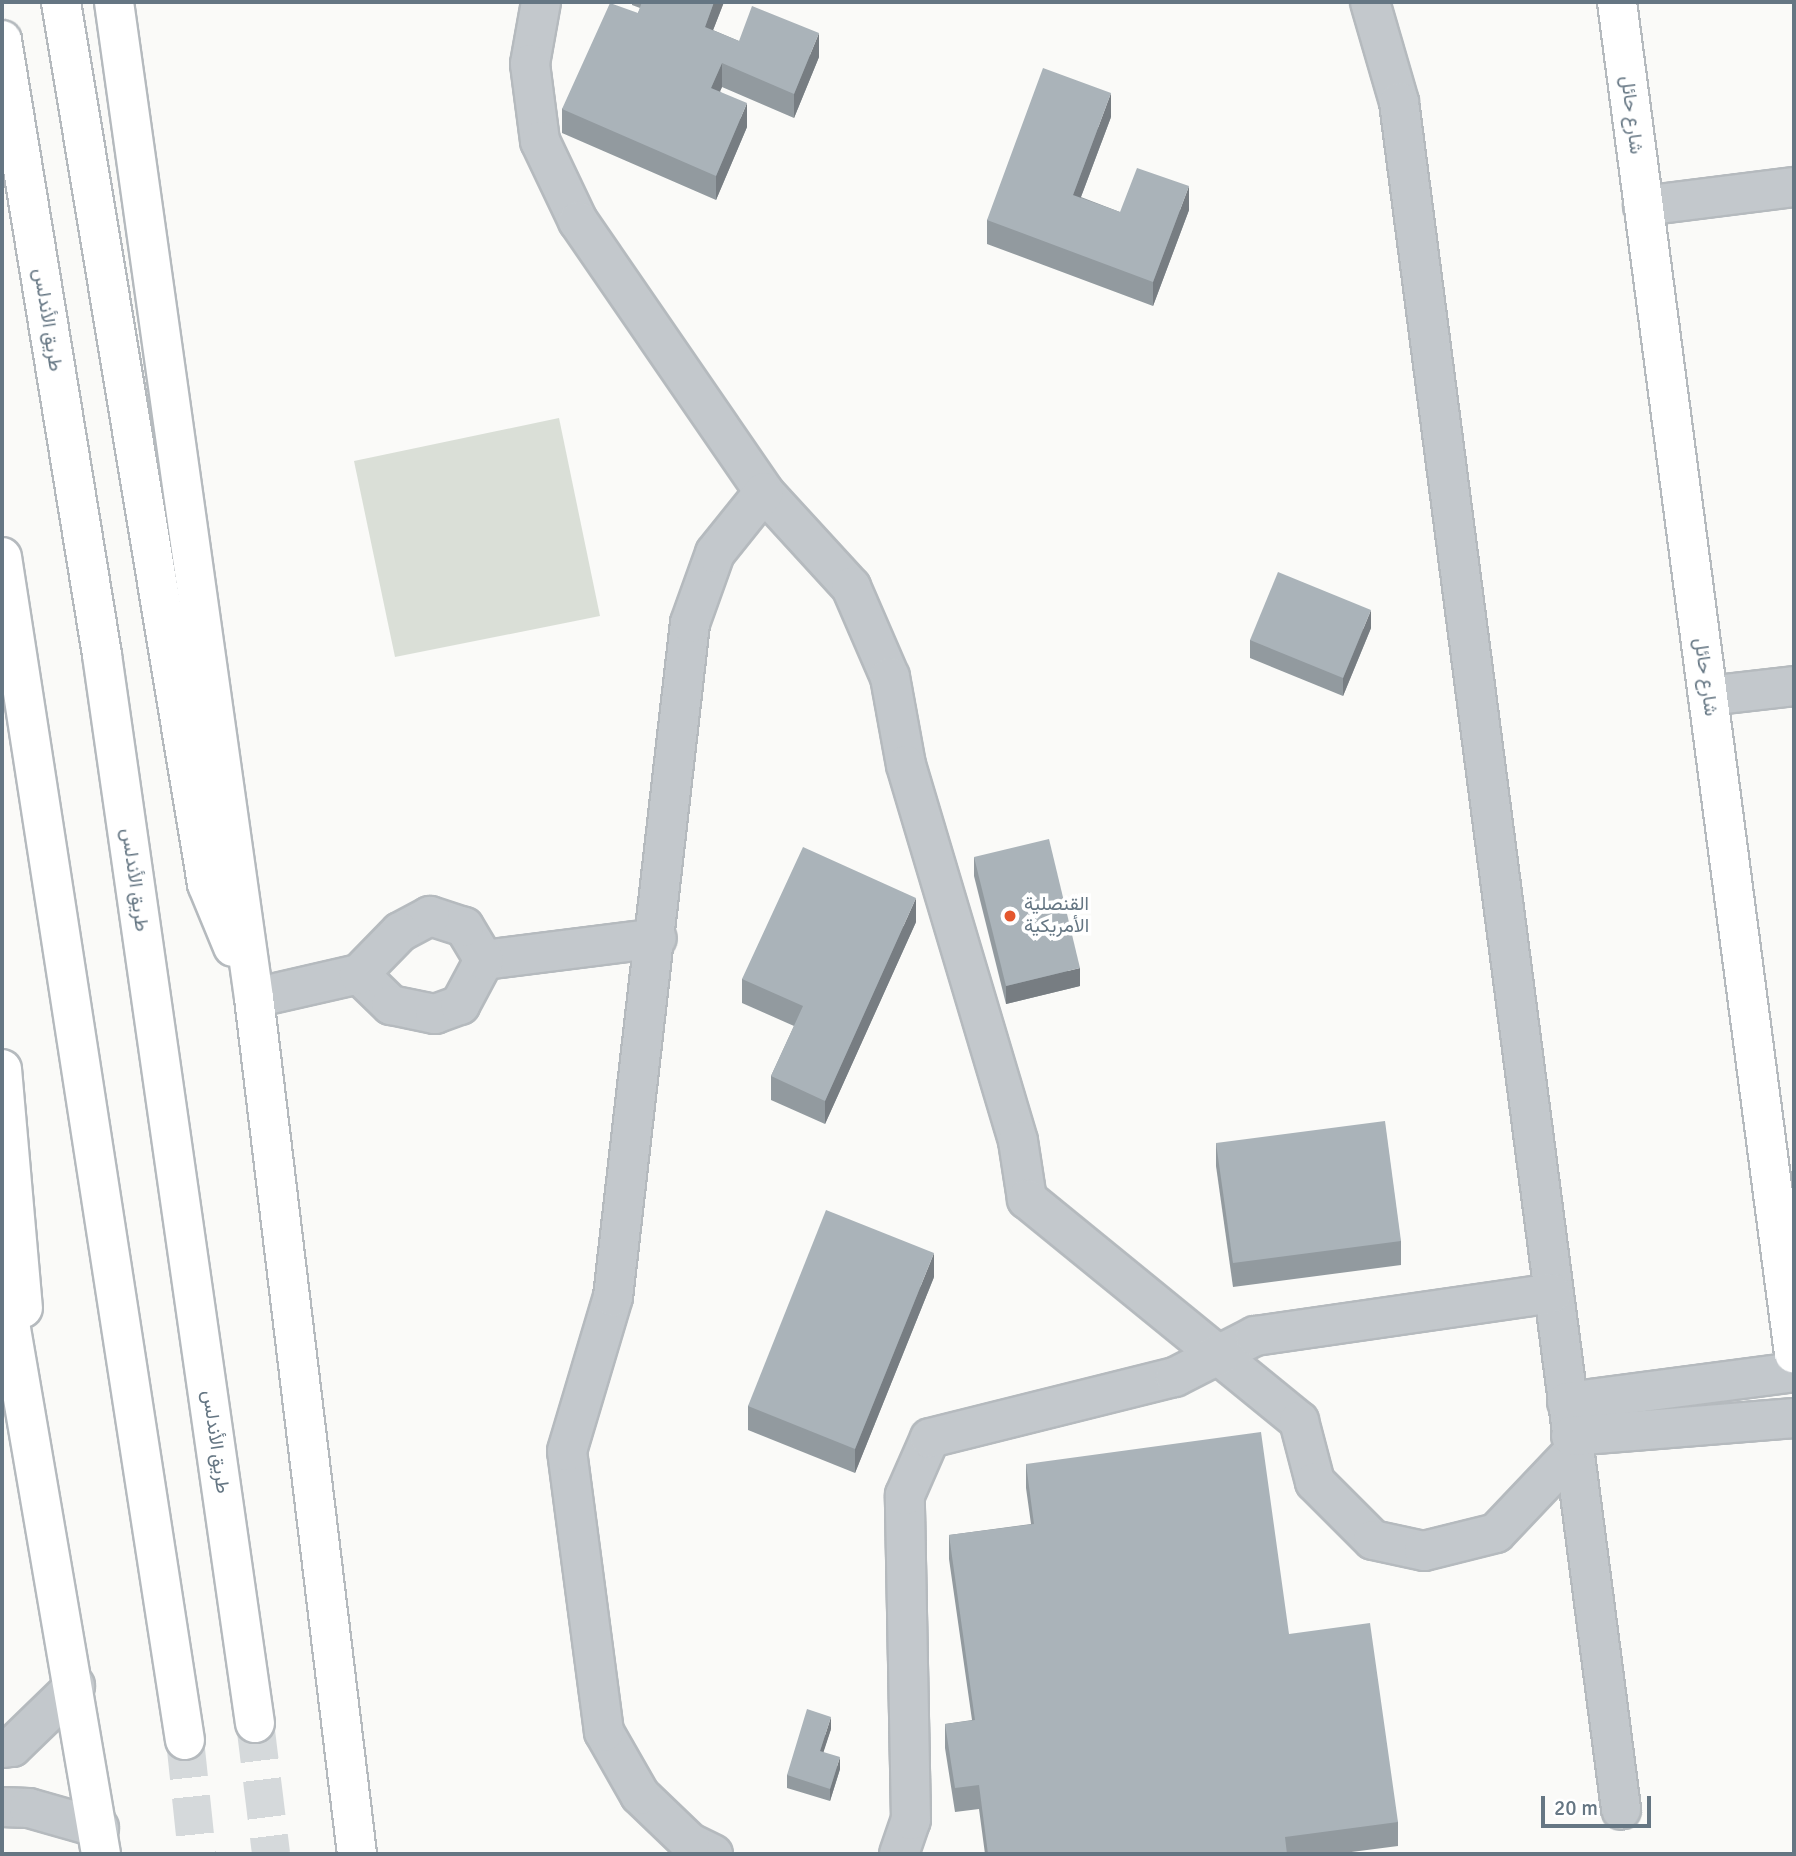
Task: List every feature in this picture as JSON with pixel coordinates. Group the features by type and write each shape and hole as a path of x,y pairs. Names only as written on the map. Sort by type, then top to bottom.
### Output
{"main road":[{"path":"61,2 207,884 254,998"},
{"path":"114,2 254,998 357,1854"},
{"name":"شارع حائل","path":"1617,2 1794,1353"},
{"name":"طريق الأندلس","path":"2,40 102,655 255,1723"},
{"path":"2,557 185,1740"},
{"path":"2,1069 38,1480"},
{"path":"2,1276 104,1846"},
{"path":"334,1854 338,1698"},
{"path":"338,1698 364,1854"}],"street":[{"path":"541,2 530,64 540,141 578,221 764,492 851,587 890,677 906,765 1018,1141 1027,1199 1219,1358 1300,1421 1315,1482 1373,1540 1424,1551 1496,1533 1570,1430 1794,1372"},
{"path":"1370,2 1398,102 1621,1810"},
{"path":"1643,206 1794,187"},
{"path":"713,1854 690,1843 639,1795 604,1732 567,1451 613,1297 657,938 690,623 715,553 764,492"},
{"path":"1708,696 1794,686"},
{"path":"254,998 359,975 400,932 430,916 464,928 484,960"},
{"path":"484,960 657,938"},
{"path":"359,975 391,1005 435,1014 460,1005 484,960"},
{"path":"899,1854 911,1819 905,1495 930,1438 1175,1377 1219,1358 1255,1336 1552,1293"},
{"path":"1570,1430 1794,1418"},
{"path":"2,1748 12,1747 75,1686"},
{"path":"2,1807 29,1808 104,1846"}],"shaded area":[{"path":"559,418 600,616 395,657 354,461"}],"building":[{"path":"642,2 714,2 705,27 739,41 752,6 819,33 794,94 722,63 711,88 747,103 716,176 562,109 610,3 638,13"},
{"path":"1043,68 1111,93 1073,195 1120,212 1137,168 1189,186 1153,282 987,220"},
{"path":"1278,572 1371,610 1343,678 1250,640"},
{"path":"1049,839 1080,968 1006,986 974,857"},
{"path":"803,847 916,898 825,1101 771,1076 803,1006 742,979"},
{"path":"1385,1121 1401,1241 1233,1263 1216,1143"},
{"path":"826,1210 934,1253 855,1449 748,1406"},
{"path":"1261,1432 1289,1634 1370,1623 1398,1822 1285,1837 1287,1854 988,1854 979,1785 955,1788 945,1724 975,1720 949,1535 1034,1524 1026,1464"},
{"path":"807,1709 831,1717 820,1751 840,1757 830,1789 787,1775"}],"tunnel":[{"path":"255,1723 271,1854"},
{"path":"185,1740 197,1854"}],"place":[{"name":"القنصلية الأمريكية","path":"1010,916"}]}
